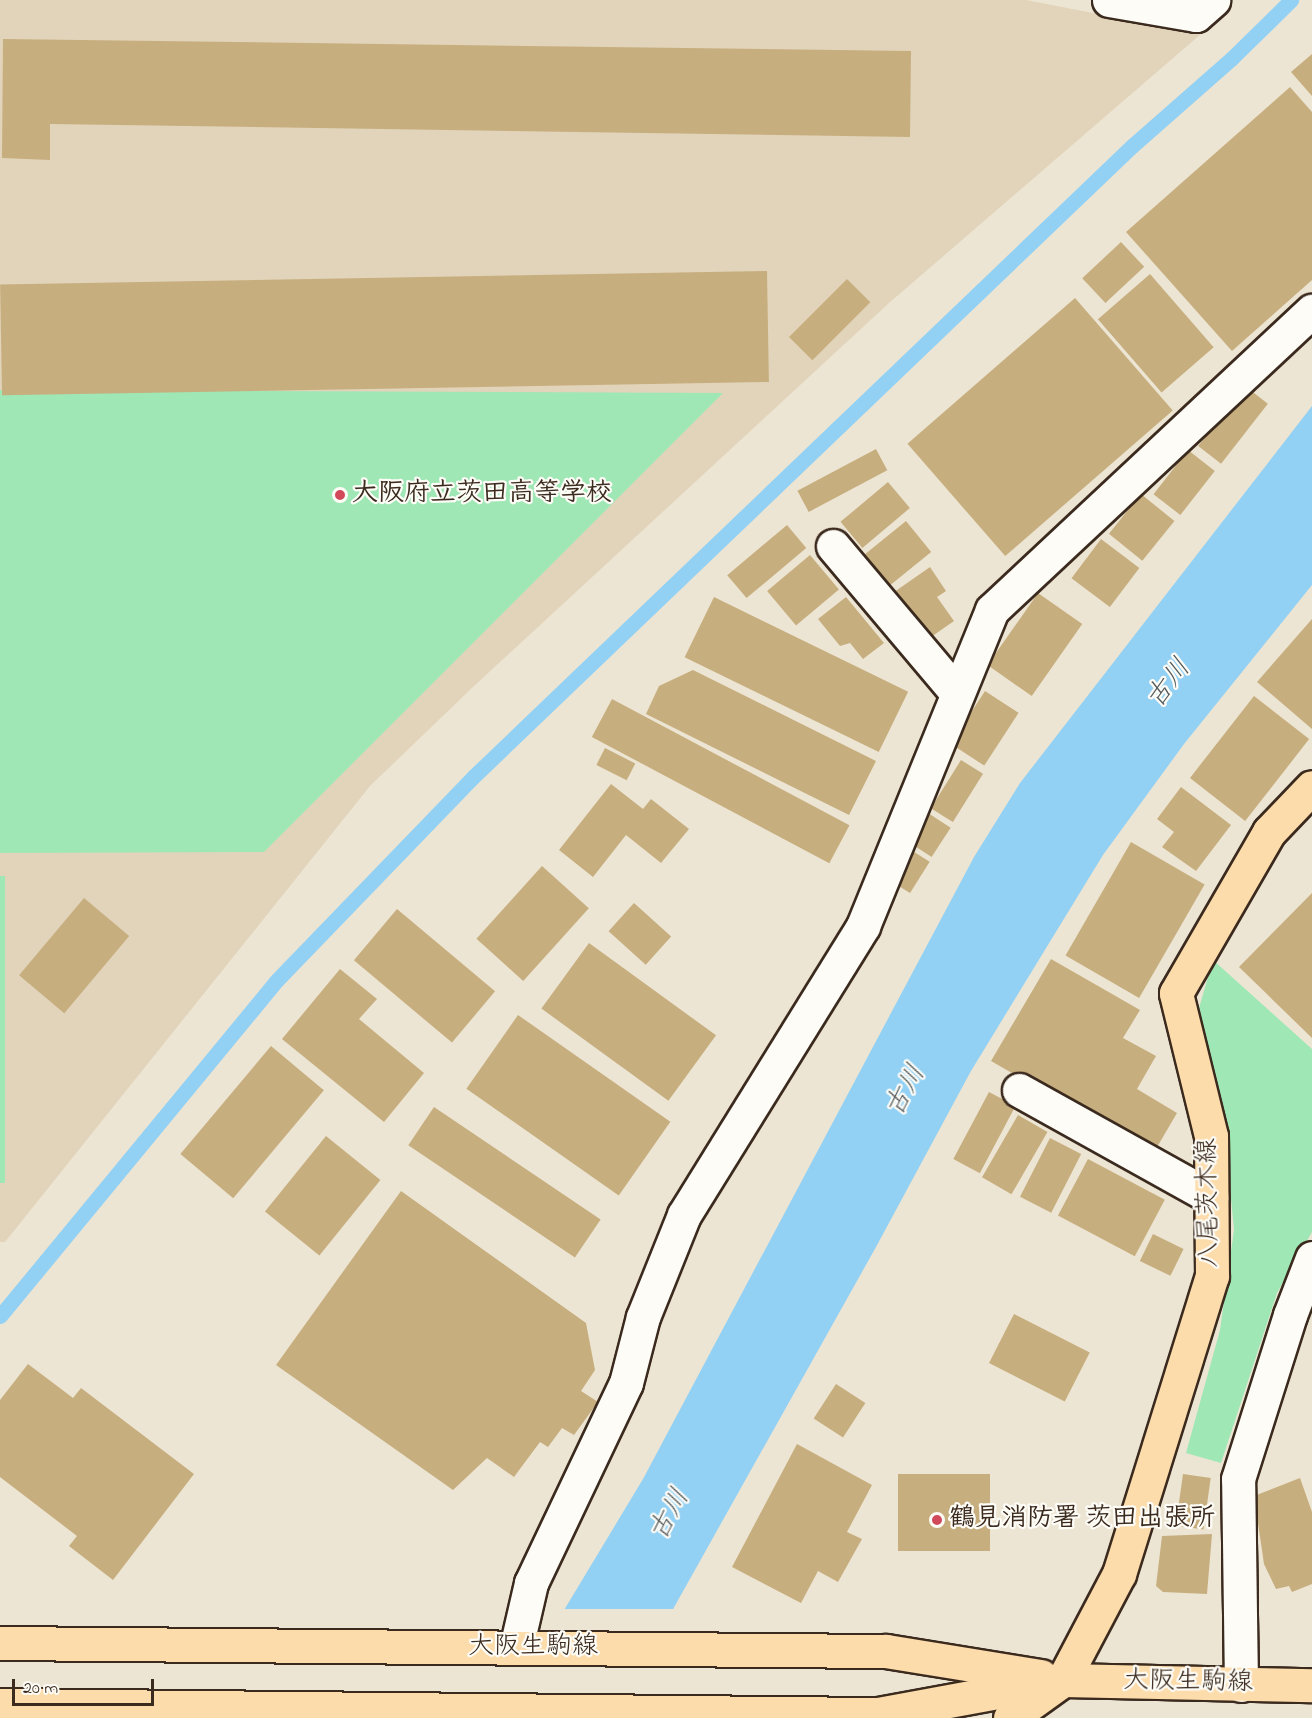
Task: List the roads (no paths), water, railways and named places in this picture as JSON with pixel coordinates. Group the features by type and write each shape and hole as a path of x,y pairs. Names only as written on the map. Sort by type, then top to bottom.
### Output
{"main road":[{"name":"八尾茨木線","path":"1010,1718 1064,1680 1119,1574 1212,1276 1211,1136 1176,993 1269,832 1312,786"},
{"name":"大阪生駒線","path":"0,1643 886,1651 1064,1680 1312,1685"},
{"name":"大阪生駒線","path":"0,1705 349,1714 480,1711 878,1714 1064,1680"}],"street":[{"path":"1109,0 1196,15 1213,0"},
{"path":"516,1648 531,1583 626,1383 643,1317 684,1215 863,926 992,610 1312,311"},
{"path":"833,546 957,693"},
{"path":"1019,1090 1211,1197"},
{"path":"1241,1685 1238,1479 1290,1315 1312,1258"}],"water":[{"name":"古川","path":"1312,406 1312,585 1184,744 1103,855 971,1071 876,1247 612,1718 499,1718 643,1479 974,857 1020,783"}],"waterway":[{"path":"0,1316 277,980 473,777 1132,146 1232,58 1291,0"}],"place":[{"name":"大阪府立茨田高等学校","path":"340,495"},
{"name":"鶴見消防署 茨田出張所","path":"937,1520"}]}
